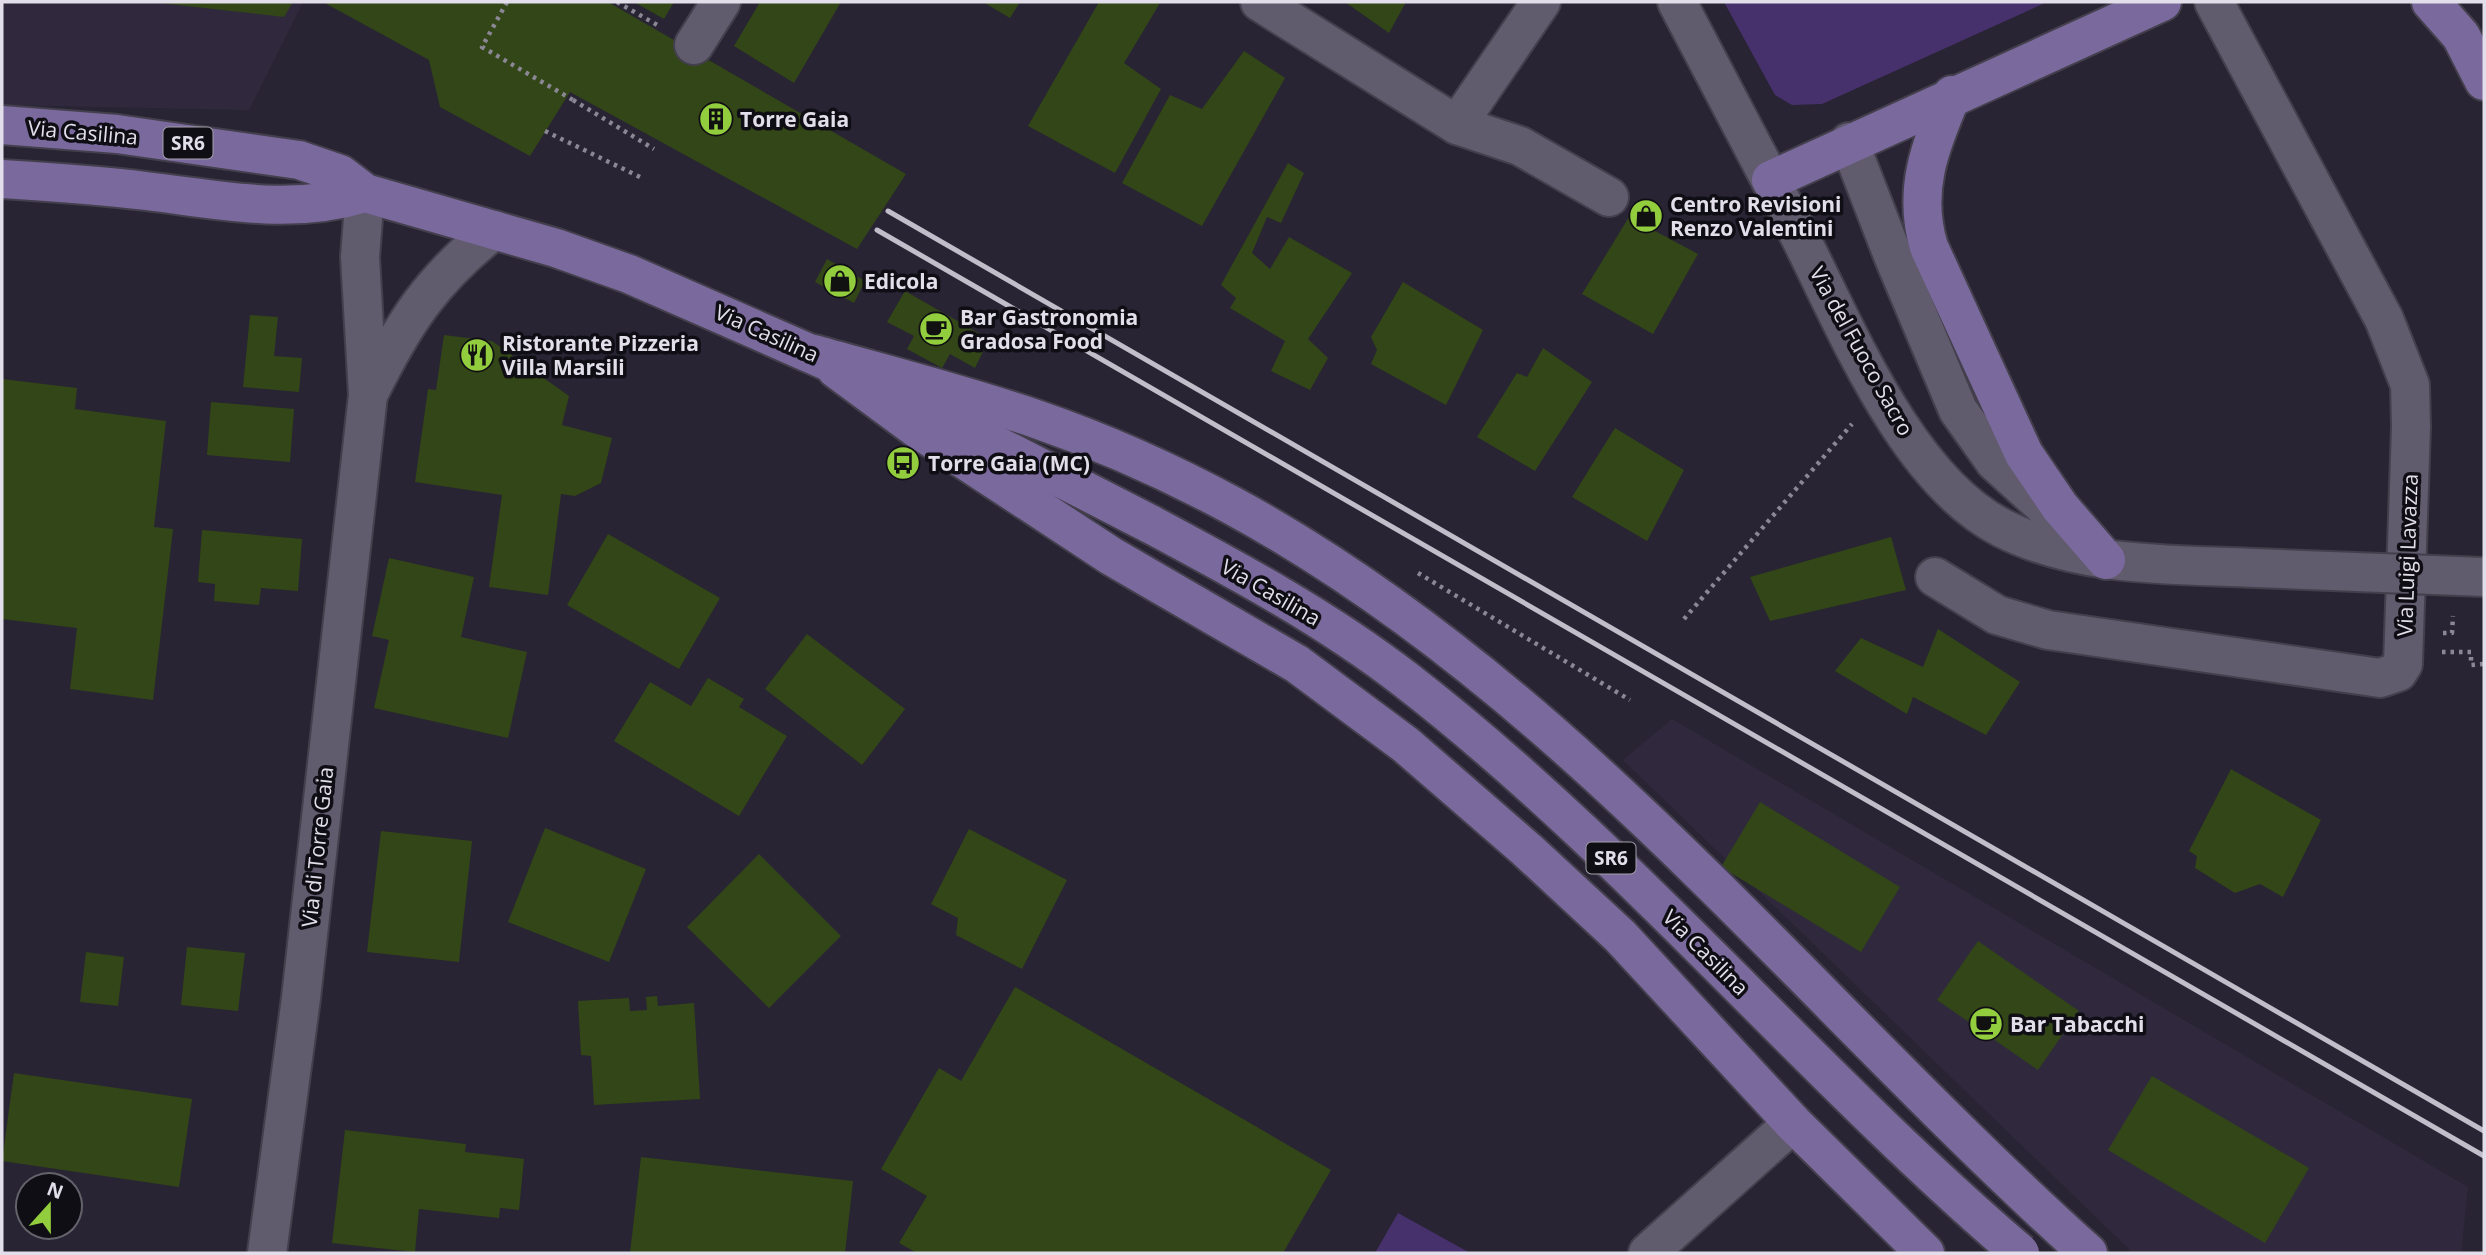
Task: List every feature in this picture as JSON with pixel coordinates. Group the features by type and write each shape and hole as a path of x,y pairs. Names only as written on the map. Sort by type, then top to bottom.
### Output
{"main road":[{"path":"1771,180 1952,95 2162,2"},
{"path":"2431,2 2461,36 2484,81"},
{"path":"1952,95 1929,150 1921,183 1922,217 1929,247 2024,454 2060,507 2106,560"},
{"name":"Via Casilina","path":"2,125 117,134 299,160 340,174 365,193 556,248 650,282 814,354 1252,578 1329,626 1458,722 1587,834 1897,1140 2020,1253"},
{"path":"2,179 75,183 286,207 331,202 365,193"},
{"path":"814,354 916,428 1111,556 1297,664 1406,745 1527,850 1620,936 1793,1123 1925,1253"},
{"path":"814,354 1035,418 1122,453 1231,505 1317,555 1392,605 1520,705 1585,764 1752,924 1952,1128 2088,1253"}],"street":[{"path":"679,37 721,2"},
{"path":"1260,2 1457,125 1520,146 1609,197"},
{"path":"1457,125 1541,2"},
{"name":"Via del Fuoco Sacro","path":"1677,2 1879,391 1931,468 1950,490 1980,514 2000,527 2045,547 2106,560 2484,577"},
{"name":"Via Luigi Lavazza","path":"1935,577 1997,615 2030,626 2069,634 2380,678 2398,672 2404,652 2410,385 2384,319 2214,2"},
{"path":"1849,142 1958,410 1976,438 2009,477 2106,560"},
{"path":"365,193 360,257 368,395"},
{"path":"368,395 400,331 430,289 467,251 494,230"},
{"name":"Via di Torre Gaia","path":"267,1253 302,998 368,395"},
{"path":"1648,1253 1793,1123"},
{"path":"2010,1253 2017,1241 2024,1196"}],"path":[{"path":"508,2 482,47 654,149"},
{"path":"617,2 679,37"},
{"path":"545,131 642,178"},
{"path":"1684,619 1879,391"},
{"path":"2404,652 2471,652 2471,665 2484,664"}],"shaded area":[{"path":"2,2 303,2 249,110 2,105"},
{"path":"1724,2 2047,2 1822,104 1792,105 1775,95"},
{"path":"1672,719 2468,1187 2461,1253 2133,1253 1623,760"},
{"path":"1398,1213 1470,1253 1375,1253"}],"building":[{"path":"151,2 293,2 284,17"},
{"name":"Torre Gaia","path":"323,2 608,2 906,174 857,249 570,92 530,156 440,107 429,60"},
{"path":"634,2 674,2 664,19"},
{"path":"760,2 841,2 794,83 734,46"},
{"path":"983,2 1020,2 1010,18"},
{"path":"1099,2 1160,3 1124,63 1161,89 1115,173 1028,126"},
{"path":"1345,2 1406,2 1389,33"},
{"path":"1244,51 1285,78 1202,226 1122,183 1170,95 1202,109"},
{"path":"1288,163 1304,173 1281,223 1267,217 1252,253 1270,269 1289,237 1352,273 1308,339 1328,358 1310,390 1271,371 1285,341 1230,308 1236,298 1221,285"},
{"path":"1629,217 1698,254 1653,334 1582,294"},
{"name":"Edicola","path":"827,259 865,281 854,303 815,282"},
{"path":"1403,282 1483,330 1446,405 1371,364 1377,350 1371,337"},
{"name":"Bar Gastronomia Gradosa Food","path":"905,291 989,339 975,368 950,354 942,368 907,349 914,336 887,322"},
{"path":"250,315 278,317 274,356 302,358 299,392 243,387"},
{"path":"444,335 492,341 569,396 562,425 612,438 601,483 575,496 561,494 548,595 489,587 502,495 415,482 428,389 436,390"},
{"path":"1543,348 1592,382 1535,471 1477,437 1517,373 1527,377"},
{"path":"2,379 77,388 75,409 166,421 154,527 173,529 153,700 70,689 77,628 2,619"},
{"path":"211,402 294,409 290,462 207,455"},
{"path":"1615,428 1684,470 1647,541 1572,497"},
{"path":"202,530 302,539 298,591 261,588 259,605 214,601 215,584 198,582"},
{"path":"608,534 720,598 679,669 567,605"},
{"path":"1891,537 1906,590 1770,621 1750,577"},
{"path":"389,558 474,577 461,637 527,652 508,738 374,708 389,640 372,636"},
{"path":"1938,629 2020,682 1986,735 1913,697 1907,714 1835,671 1861,638 1923,667"},
{"path":"807,634 905,709 862,765 765,689"},
{"path":"708,678 744,699 739,707 787,736 739,816 614,741 650,682 691,706"},
{"path":"2231,769 2321,820 2283,897 2260,884 2235,893 2195,868 2197,856 2189,851"},
{"path":"1760,802 1900,887 1861,952 1721,867"},
{"path":"545,828 646,869 609,962 508,922"},
{"path":"969,829 1067,880 1022,969 956,935 958,918 931,904"},
{"path":"381,831 472,841 459,962 367,952"},
{"path":"759,854 841,936 769,1008 687,927"},
{"path":"1978,941 2079,1011 2038,1070 1937,1000"},
{"path":"187,947 245,953 238,1011 181,1005"},
{"path":"86,952 124,957 118,1006 80,1002"},
{"path":"1015,987 1331,1170 1283,1253 917,1253 899,1243 927,1196 881,1169 939,1068 961,1081"},
{"path":"657,996 658,1006 694,1003 700,1099 594,1105 591,1056 581,1055 578,1001 629,998 630,1011 647,1010 646,997"},
{"path":"14,1073 192,1099 179,1187 2,1161"},
{"path":"2152,1076 2309,1168 2265,1243 2108,1150"},
{"path":"345,1130 466,1144 465,1152 524,1159 519,1210 500,1208 499,1218 419,1209 415,1252 332,1243"},
{"path":"641,1157 853,1181 845,1253 630,1253"}],"railway":[{"path":"888,211 2484,1131"},
{"path":"877,230 2484,1156"}],"place":[{"name":"Torre Gaia","path":"716,119"},
{"name":"Centro Revisioni Renzo Valentini","path":"1646,216"},
{"name":"Edicola","path":"840,281"},
{"name":"Bar Gastronomia Gradosa Food","path":"936,329"},
{"name":"Ristorante Pizzeria Villa Marsili","path":"477,355"},
{"name":"Torre Gaia (MC)","path":"903,463"},
{"name":"Bar Tabacchi","path":"1986,1024"}]}
